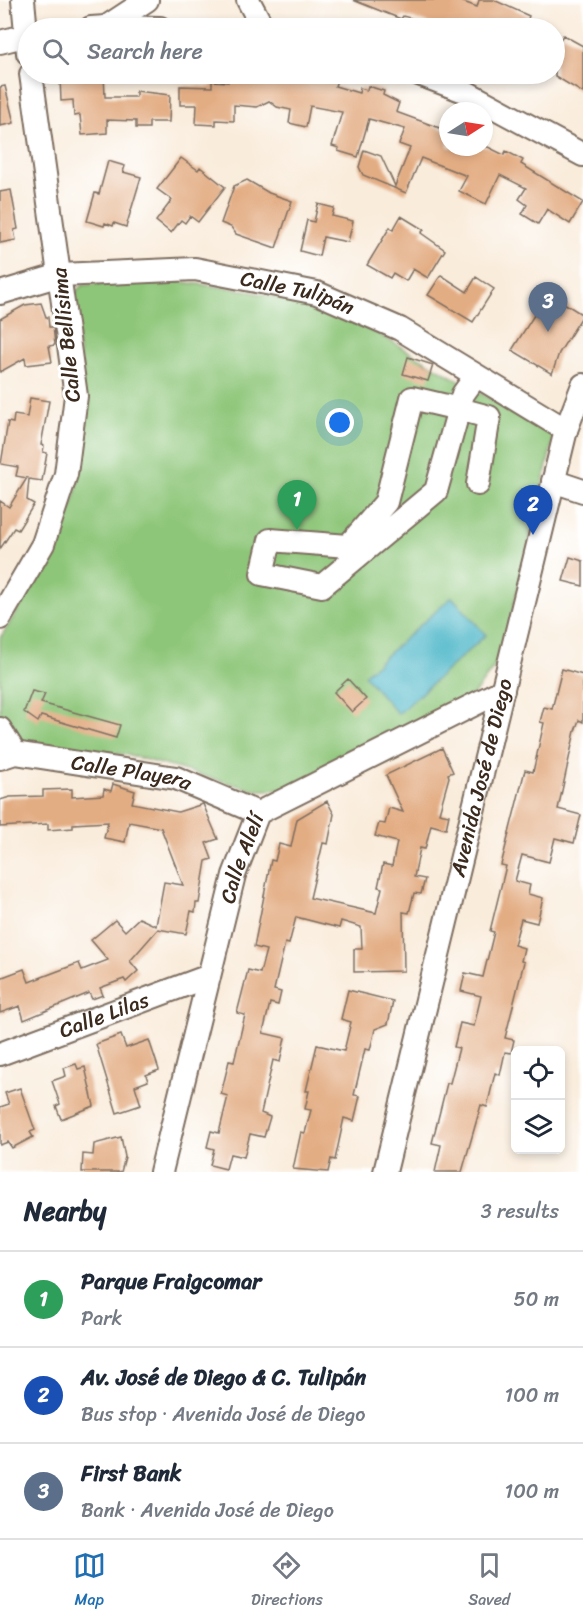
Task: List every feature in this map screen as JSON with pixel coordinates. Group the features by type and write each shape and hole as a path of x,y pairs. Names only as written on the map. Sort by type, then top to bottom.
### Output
{"street":[{"path":"23,0 25,18"},
{"path":"116,18 147,0"},
{"path":"248,0 258,18"},
{"path":"0,42 18,41"},
{"name":"Calle Bellísima","path":"0,618 44,544 66,474 76,396 33,84"},
{"path":"445,84 464,91 583,155"},
{"name":"Calle Tulipán","path":"0,293 60,275 195,269 317,293 400,329 566,430"},
{"path":"476,376 463,394 459,409 436,491 322,586 262,574 270,540 348,546 386,502 412,398 459,409 489,417 478,484"},
{"name":"Avenida José de Diego","path":"385,1172 553,481 566,430 583,385"},
{"path":"553,481 583,491"},
{"name":"Calle Alelí","path":"161,1172 234,875 258,813 503,690"},
{"path":"0,729 8,755"},
{"name":"Calle Playera","path":"8,755 176,778 258,813"},
{"name":"Calle Lilas","path":"0,1054 209,976"}],"green space":[{"path":"167,280 244,290 317,307 377,333 554,436 501,658 474,694 286,790 254,790 129,755 26,746 14,738 0,716 0,638 48,563 75,497 87,437 74,301 77,290 83,285"}],"water":[{"path":"452,597 486,635 398,714 364,675"}],"building":[{"path":"353,0 458,0 477,7 479,0 494,0 529,16 528,18 410,18 403,16 398,18"},
{"path":"565,36 583,46 583,93 565,82"},
{"path":"60,84 104,84 105,97 136,97 136,91 170,95 169,122 149,122 149,128 136,128 136,121 107,120 107,133 82,135 80,115 74,116 73,100 61,101"},
{"path":"336,84 335,86 359,93 360,88 367,90 368,86 384,91 383,95 399,103 396,112 439,128 439,156 493,156 493,150 504,155 506,151 523,160 521,164 583,202 570,224 547,209 538,224 522,214 527,205 519,199 526,188 500,175 486,204 459,191 467,176 421,158 406,193 363,175 359,167 364,150 381,156 395,186 410,148 399,144 405,129 369,119 358,157 338,151 339,148 332,146 342,112 310,106 306,127 289,123 291,110 277,107 269,101 257,107 234,105 234,121 216,120 216,125 196,124 197,105 180,105 180,86"},
{"path":"5,86 14,123 0,126 0,87"},
{"path":"181,158 198,170 200,167 225,187 198,222 190,216 185,223 181,220 171,233 156,221 172,200 157,189"},
{"path":"108,161 125,166 123,172 141,177 126,227 114,223 113,226 105,223 104,226 87,221 95,193 99,194"},
{"path":"247,180 269,193 292,201 276,248 236,234 231,227 221,223 234,186"},
{"path":"11,190 18,229 14,230 16,240 0,243 0,192"},
{"path":"318,204 334,208 332,216 353,221 348,242 323,237 319,256 300,251 307,220 314,222"},
{"path":"401,216 424,230 421,233 445,250 428,278 413,269 406,281 393,273 390,278 367,265 390,227 393,230"},
{"path":"441,275 467,292 476,277 494,289 473,322 428,295"},
{"path":"548,293 583,315 559,353 552,374 512,350"},
{"path":"41,303 48,317 49,327 53,327 55,345 49,346 52,362 26,365 25,358 0,372 0,319 25,305"},
{"path":"408,357 433,365 428,381 403,374"},
{"path":"30,398 49,401 41,445 44,446 43,452 47,453 42,481 29,479 27,500 34,504 18,530 14,528 0,549 0,501 9,507 27,478 16,476 18,467 1,464 8,422 13,423 14,415 27,417"},
{"path":"570,557 583,561 583,586 563,581"},
{"path":"562,669 583,675 583,722 579,720 575,731 558,809 581,815 574,843 555,838 549,862 522,855 515,881 530,885 528,894 543,898 537,923 521,919 514,945 524,948 521,961 524,962 505,1038 514,1040 511,1053 505,1052 500,1075 495,1073 487,1107 481,1105 462,1172 435,1172 441,1145 432,1143 447,1083 450,1083 459,1048 454,1047 460,1023 474,1026 481,996 461,991 465,973 483,977 494,932 490,931 506,866 501,865 525,770 533,772 544,723 540,722 544,707 552,709"},
{"path":"348,679 366,699 352,712 334,692"},
{"path":"32,691 45,694 41,703 120,725 116,738 41,716 38,722 24,712"},
{"path":"442,748 453,772 448,774 439,813 449,815 446,829 431,825 425,849 420,848 414,877 425,879 421,894 414,893 409,913 403,912 404,971 354,972 354,949 362,949 361,927 341,921 339,928 296,917 289,944 285,943 274,990 281,992 278,1005 270,1003 263,1033 285,1038 280,1062 273,1060 261,1113 270,1117 264,1137 250,1134 244,1157 230,1154 226,1169 210,1165 214,1149 207,1147 211,1131 219,1133 228,1096 221,1094 229,1061 234,1062 245,1015 237,1013 248,970 260,973 266,950 254,947 271,860 275,861 279,844 291,847 297,819 327,801 334,814 328,844 323,843 310,898 376,913 382,888 378,887 383,864 392,866 397,842 375,836 379,823 385,824 389,808 403,812 386,775"},
{"path":"113,784 135,791 132,803 178,812 203,804 218,839 206,843 212,859 206,861 199,903 196,903 195,912 191,911 186,934 158,929 130,961 138,971 126,982 124,979 100,988 103,995 92,999 89,993 24,1020 20,1006 0,1013 0,978 24,969 29,982 79,963 82,970 108,960 91,940 115,920 125,931 139,918 156,926 164,882 183,885 161,828 129,822 125,842 104,838 108,822 73,824 73,828 48,830 48,824 0,827 0,800 10,797 43,796 43,790 72,789 72,797 103,795 104,789 111,791"},
{"path":"348,990 393,1001 388,1024 375,1029 370,1050 365,1049 354,1095 360,1096 354,1121 344,1118 335,1160 331,1159 328,1172 293,1169 301,1132 305,1133 311,1110 305,1109 309,1091 306,1091 317,1045 344,1051 351,1022 341,1019"},
{"path":"121,1035 126,1048 149,1040 159,1070 146,1075 148,1081 135,1086 141,1105 117,1113 96,1044"},
{"path":"76,1064 78,1069 85,1067 94,1106 61,1119 56,1106 60,1104 52,1081 66,1076 64,1068"},
{"path":"20,1088 35,1130 30,1132 33,1137 12,1148 8,1142 0,1145 0,1107 9,1104 5,1093"},
{"path":"121,1137 125,1157 121,1172 82,1172 83,1154 93,1155 94,1144"}],"place":[{"name":"First Bank","path":"548,332"},
{"name":"Parque Fraigcomar","path":"297,530"},
{"name":"Av. José de Diego & C. Tulipán","path":"533,535"}]}
